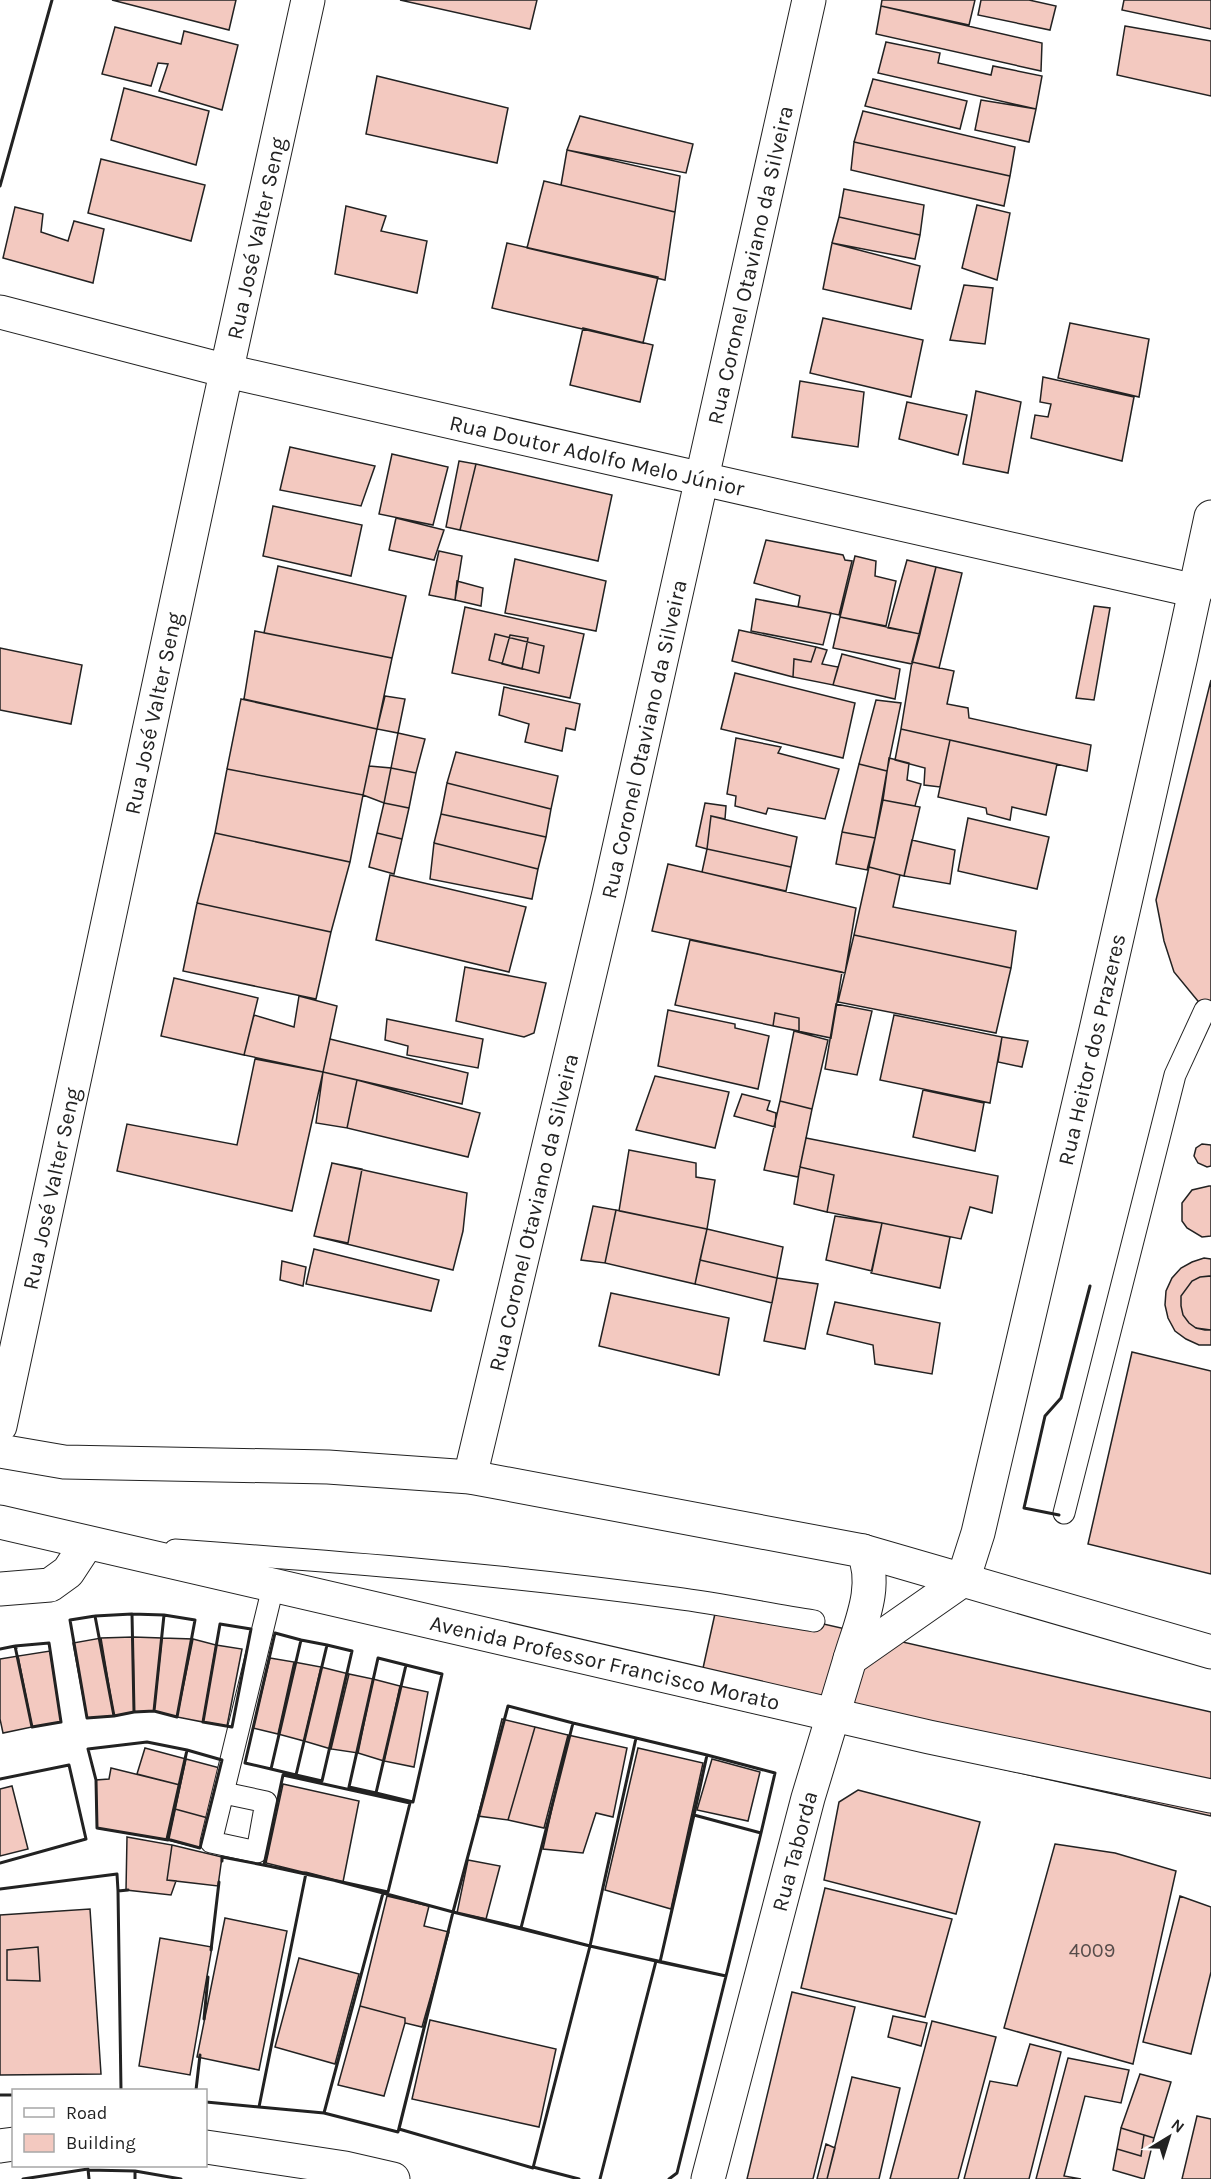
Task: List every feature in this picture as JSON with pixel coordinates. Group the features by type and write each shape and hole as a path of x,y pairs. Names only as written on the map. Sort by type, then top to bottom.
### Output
{"main road":[{"name":"Rua José Valter Seng","path":"0,1426 308,0"},
{"name":"Rua Coronel Otaviano da Silveira","path":"470,1477 612,882 809,0"},
{"name":"Rua Doutor Adolfo Melo Júnior","path":"0,312 227,371 1196,591"},
{"name":"Rua Heitor dos Prazeres","path":"963,1580 980,1521 1096,1030 1211,517"},
{"path":"0,1451 64,1462 328,1467 470,1477 863,1551 1211,1652"},
{"name":"Avenida Professor Francisco Morato","path":"0,1522 833,1716 1211,1796"},
{"path":"0,1589 50,1585 68,1572 87,1543"},
{"name":"Rua Taborda","path":"708,2179 808,1798 869,1595 869,1563 863,1551"},
{"path":"850,1659 963,1580"},
{"path":"207,2147 345,2168 393,2179"}],"lane":[{"path":"1064,1513 1175,1075 1205,1010"},
{"path":"87,1543 356,1563 509,1578 677,1598 814,1621"},
{"path":"224,1793 273,1587"}],"building":[{"path":"112,0 236,0 229,30"},
{"path":"400,0 537,0 530,29"},
{"path":"882,0 975,0 969,25 881,6"},
{"path":"981,0 1029,0 1056,6 1050,30 978,15"},
{"path":"1124,0 1211,0 1211,29 1122,10"},
{"path":"881,6 1042,43 1041,71 876,34"},
{"path":"1125,26 1211,41 1211,96 1117,75"},
{"path":"115,27 181,44 184,31 238,45 222,110 159,91 168,64 158,63 151,86 102,74"},
{"path":"886,42 940,53 938,63 991,75 993,66 1042,76 1036,109 878,73"},
{"path":"377,76 508,108 497,163 366,134"},
{"path":"873,79 967,101 960,129 865,106"},
{"path":"124,88 209,111 196,165 111,140"},
{"path":"981,100 1036,109 1029,142 975,130"},
{"path":"863,111 1015,147 1010,176 854,142"},
{"path":"580,116 693,144 686,173 567,150"},
{"path":"854,142 1010,176 1004,206 851,170"},
{"path":"567,150 680,176 675,212 561,185"},
{"path":"101,159 205,185 191,241 88,213"},
{"path":"544,181 675,212 665,280 527,248"},
{"path":"844,189 924,205 920,235 839,217"},
{"path":"977,205 1010,213 997,280 962,268"},
{"path":"346,206 386,216 381,231 427,241 417,293 335,274"},
{"path":"15,207 43,214 41,232 68,241 74,221 104,229 93,283 3,258"},
{"path":"839,217 920,235 915,259 832,243"},
{"path":"507,243 658,277 643,343 492,308"},
{"path":"832,243 920,266 911,309 823,289"},
{"path":"964,285 993,288 985,344 950,340"},
{"path":"823,318 923,340 911,397 810,373"},
{"path":"1070,323 1149,339 1139,397 1058,378"},
{"path":"583,328 653,345 640,402 570,385"},
{"path":"1043,377 1134,397 1122,461 1031,438 1035,415 1048,417 1051,404 1040,402"},
{"path":"800,381 864,392 858,447 792,437"},
{"path":"976,391 1021,402 1008,473 963,464"},
{"path":"907,402 967,415 958,455 899,439"},
{"path":"290,447 375,466 361,506 280,490"},
{"path":"392,454 448,467 433,525 379,514"},
{"path":"459,461 476,464 460,530 446,527"},
{"path":"476,464 612,495 598,561 460,530"},
{"path":"273,506 362,525 351,576 263,556"},
{"path":"396,518 444,530 434,560 389,550"},
{"path":"766,540 843,555 845,560 852,561 839,615 798,607 800,596 754,583"},
{"path":"439,551 462,556 455,600 429,595"},
{"path":"855,556 876,561 875,576 896,581 886,626 840,617"},
{"path":"515,559 606,581 596,631 505,613"},
{"path":"907,560 936,567 920,634 888,628"},
{"path":"278,566 406,596 392,658 264,633"},
{"path":"936,567 962,573 939,668 912,662"},
{"path":"457,581 483,588 481,606 455,600"},
{"path":"756,599 831,613 823,645 751,631"},
{"path":"1094,606 1110,608 1094,700 1076,698"},
{"path":"465,607 584,634 570,698 452,673"},
{"path":"840,617 920,634 912,664 833,648"},
{"path":"739,630 816,647 811,662 794,659 793,677 732,661"},
{"path":"255,631 392,658 377,729 244,699"},
{"path":"495,634 544,646 539,673 489,660"},
{"path":"510,635 528,638 522,669 502,664"},
{"path":"816,647 827,650 822,664 838,667 833,685 793,677 794,659 811,662"},
{"path":"0,648 82,665 71,724 0,710"},
{"path":"842,654 900,669 895,699 833,685"},
{"path":"912,662 954,671 947,704 968,708 969,718 1091,745 1087,771 901,729"},
{"path":"735,673 855,703 843,758 721,729"},
{"path":"1211,680 1211,1017 1174,972 1164,941 1156,900"},
{"path":"504,687 580,704 575,730 566,728 562,751 525,742 529,724 499,715"},
{"path":"385,696 405,699 398,733 377,729"},
{"path":"241,699 377,729 363,795 227,769"},
{"path":"876,700 901,703 887,771 859,764"},
{"path":"901,729 950,740 940,787 924,785 925,768 895,760"},
{"path":"398,733 425,739 416,773 391,768"},
{"path":"736,738 781,747 778,753 839,769 825,819 768,808 766,814 735,806 736,796 727,794"},
{"path":"950,740 1057,764 1046,815 1012,807 1010,820 987,814 986,808 938,797"},
{"path":"456,752 558,776 551,809 447,783"},
{"path":"889,758 909,763 907,780 921,784 915,806 883,800"},
{"path":"859,764 887,771 875,838 842,832"},
{"path":"369,766 391,768 384,803 363,795"},
{"path":"391,768 416,773 409,808 384,803"},
{"path":"227,769 363,795 350,862 215,833"},
{"path":"447,783 551,809 546,837 441,814"},
{"path":"883,800 920,807 904,876 869,867"},
{"path":"384,803 409,808 402,839 377,833"},
{"path":"705,803 726,806 725,819 711,816 707,849 696,846"},
{"path":"441,814 546,837 538,869 434,843"},
{"path":"711,816 797,837 791,867 707,849"},
{"path":"968,818 1049,837 1037,889 958,871"},
{"path":"842,832 875,838 867,870 836,864"},
{"path":"215,833 350,862 331,932 197,903"},
{"path":"377,833 402,839 394,874 369,867"},
{"path":"912,840 955,850 950,884 904,876"},
{"path":"434,843 538,869 532,899 430,879"},
{"path":"707,849 791,867 786,891 702,872"},
{"path":"668,864 856,908 845,973 652,931"},
{"path":"869,867 900,875 893,907 1016,931 1011,968 854,935"},
{"path":"390,875 526,907 509,972 376,940"},
{"path":"197,903 331,932 316,999 183,971"},
{"path":"854,935 1011,968 996,1033 838,1002"},
{"path":"690,940 842,972 831,1038 675,1005"},
{"path":"465,967 546,983 534,1033 524,1037 456,1021"},
{"path":"174,978 258,998 244,1055 161,1036"},
{"path":"299,996 337,1006 323,1072 244,1055 254,1015 294,1027"},
{"path":"836,1004 872,1011 857,1075 825,1069"},
{"path":"668,1010 735,1024 735,1028 769,1036 758,1089 658,1066"},
{"path":"775,1013 799,1018 799,1031 773,1026"},
{"path":"894,1015 1002,1037 990,1103 880,1080"},
{"path":"387,1019 483,1039 478,1068 407,1055 408,1046 385,1040"},
{"path":"794,1031 828,1040 812,1109 780,1101"},
{"path":"1002,1037 1028,1041 1022,1067 998,1062"},
{"path":"330,1039 468,1073 462,1104 323,1072"},
{"path":"255,1059 323,1072 292,1211 117,1171 127,1124 237,1145"},
{"path":"323,1072 357,1080 347,1128 316,1123"},
{"path":"655,1076 729,1092 715,1148 636,1130"},
{"path":"357,1080 480,1113 468,1157 347,1128"},
{"path":"923,1090 984,1103 975,1151 913,1137"},
{"path":"742,1094 770,1101 767,1110 776,1113 775,1127 734,1116"},
{"path":"780,1101 812,1109 798,1177 764,1170"},
{"path":"806,1138 998,1176 992,1213 970,1207 961,1239 827,1212 834,1175 800,1167"},
{"path":"1202,1144 1211,1145 1211,1166 1207,1167 1198,1163 1194,1156 1196,1148"},
{"path":"629,1150 696,1163 696,1177 715,1180 707,1229 619,1211"},
{"path":"332,1163 467,1193 463,1231 453,1270 314,1236"},
{"path":"332,1163 362,1169 348,1243 314,1236"},
{"path":"800,1167 834,1175 827,1212 794,1204"},
{"path":"1211,1186 1211,1236 1202,1237 1187,1228 1182,1221 1182,1203 1192,1190"},
{"path":"593,1206 616,1210 605,1263 581,1260"},
{"path":"616,1210 707,1229 695,1284 605,1263"},
{"path":"835,1216 882,1223 872,1271 826,1260"},
{"path":"882,1223 950,1237 940,1288 871,1273"},
{"path":"707,1229 783,1247 777,1278 700,1260"},
{"path":"314,1249 439,1280 431,1311 306,1284"},
{"path":"1204,1258 1211,1259 1211,1276 1200,1277 1192,1281 1181,1296 1181,1306 1183,1315 1189,1323 1196,1328 1211,1330 1211,1345 1199,1345 1175,1331 1168,1318 1165,1305 1166,1291 1172,1278 1181,1268"},
{"path":"700,1260 777,1278 772,1303 695,1284"},
{"path":"282,1261 306,1267 303,1286 280,1280"},
{"path":"1211,1276 1211,1330 1205,1330 1196,1328 1183,1315 1181,1296 1192,1281 1200,1277"},
{"path":"777,1278 818,1284 805,1349 764,1341"},
{"path":"611,1293 729,1318 719,1375 599,1346"},
{"path":"835,1302 940,1323 932,1374 875,1364 873,1345 827,1334"},
{"path":"1132,1352 1211,1371 1211,1574 1088,1544"},
{"path":"718,1600 1211,1712 1211,1816 696,1700"},
{"path":"133,1637 162,1638 154,1711 134,1712"},
{"path":"133,1637 134,1712 114,1716 101,1638"},
{"path":"101,1638 114,1716 87,1718 73,1643"},
{"path":"162,1638 193,1639 177,1717 154,1711"},
{"path":"193,1639 216,1645 203,1722 177,1717"},
{"path":"216,1645 242,1649 227,1726 203,1722"},
{"path":"50,1651 61,1722 32,1727 18,1656"},
{"path":"18,1656 32,1727 3,1733 0,1719 0,1659"},
{"path":"270,1658 294,1662 278,1734 253,1728"},
{"path":"294,1662 321,1667 304,1741 278,1734"},
{"path":"321,1667 349,1674 331,1749 304,1741"},
{"path":"349,1674 373,1679 358,1753 331,1749"},
{"path":"373,1679 400,1686 384,1761 358,1753"},
{"path":"400,1686 428,1692 414,1767 384,1761"},
{"path":"502,1719 535,1727 508,1820 478,1816"},
{"path":"535,1727 568,1735 544,1828 508,1820"},
{"path":"568,1735 627,1748 613,1817 596,1813 583,1853 543,1849"},
{"path":"145,1748 186,1759 180,1785 137,1774"},
{"path":"638,1748 703,1763 671,1909 605,1890"},
{"path":"186,1759 220,1768 208,1818 175,1809"},
{"path":"712,1759 760,1772 748,1821 697,1810"},
{"path":"111,1768 180,1785 168,1840 97,1828 96,1780 109,1779"},
{"path":"283,1784 359,1801 343,1882 266,1863"},
{"path":"12,1786 28,1849 0,1856 0,1789"},
{"path":"858,1790 980,1822 956,1914 824,1880 839,1802"},
{"path":"175,1809 208,1818 200,1848 168,1840"},
{"path":"127,1837 172,1845 167,1880 176,1881 171,1895 126,1890"},
{"path":"1055,1844 1115,1853 1176,1871 1133,2064 1004,2028"},
{"path":"172,1845 222,1857 218,1886 167,1880"},
{"path":"468,1860 500,1866 486,1919 457,1913"},
{"path":"825,1888 952,1919 925,2017 801,1988"},
{"path":"387,1896 429,1906 424,1926 449,1932 422,2027 405,2023 405,2018 360,2006"},
{"path":"1180,1896 1211,1907 1211,1972 1191,2054 1143,2042"},
{"path":"90,1909 101,2074 0,2075 0,1915"},
{"path":"225,1918 287,1931 259,2070 197,2057"},
{"path":"160,1938 212,1947 190,2075 139,2066"},
{"path":"38,1947 40,1981 7,1980 7,1950"},
{"path":"299,1958 359,1974 335,2064 275,2047"},
{"path":"792,1992 855,2007 813,2179 747,2179"},
{"path":"360,2006 405,2018 384,2096 338,2085"},
{"path":"893,2016 927,2023 921,2046 888,2037"},
{"path":"430,2020 556,2049 539,2127 412,2099"},
{"path":"932,2021 996,2037 958,2179 890,2179"},
{"path":"1030,2044 1061,2052 1029,2179 964,2179 990,2081 1017,2086"},
{"path":"1068,2058 1129,2070 1121,2103 1085,2096 1064,2176 1081,2179 1036,2179"},
{"path":"1140,2074 1171,2082 1154,2138 1121,2128"},
{"path":"852,2077 900,2088 879,2179 827,2179"},
{"path":"1197,2116 1211,2119 1211,2179 1182,2179"},
{"path":"1121,2128 1154,2138 1144,2179 1113,2170"},
{"path":"1121,2128 1144,2135 1141,2156 1117,2149"},
{"path":"826,2144 835,2148 827,2179 817,2179"}],"wall":[{"path":"0,186 52,0"},
{"path":"1059,1515 1024,1508 1045,1416 1061,1398 1090,1286"},
{"path":"132,1614 134,1712 114,1716 95,1616 132,1614"},
{"path":"132,1614 164,1615 154,1711 134,1712 132,1614"},
{"path":"164,1615 195,1620 177,1717 154,1711 164,1615"},
{"path":"95,1616 114,1716 87,1718 70,1620 95,1616"},
{"path":"220,1624 251,1629 232,1727 203,1722 220,1624"},
{"path":"275,1633 301,1640 271,1769 245,1763 275,1633"},
{"path":"301,1640 327,1645 296,1775 271,1769 301,1640"},
{"path":"49,1643 61,1722 32,1727 15,1646 49,1643"},
{"path":"327,1645 352,1651 322,1781 296,1775 327,1645"},
{"path":"0,1649 15,1646 16,1648"},
{"path":"378,1658 406,1665 376,1793 349,1787 378,1658"},
{"path":"406,1665 442,1674 413,1802 376,1793 406,1665"},
{"path":"508,1706 573,1723 521,1928 453,1912 508,1706"},
{"path":"573,1723 636,1738 590,1946 521,1928 573,1723"},
{"path":"636,1738 707,1755 660,1962 590,1946 636,1738"},
{"path":"147,1742 187,1750 168,1840 97,1828 96,1780 88,1749 147,1742"},
{"path":"187,1750 222,1760 200,1848 167,1839 187,1750"},
{"path":"707,1755 775,1773 761,1833 694,1815 707,1755"},
{"path":"0,1779 69,1765 86,1839 0,1863"},
{"path":"283,1775 410,1803 388,1892 264,1865 283,1775"},
{"path":"694,1815 761,1833 726,1976 660,1962 694,1815"},
{"path":"222,1861 222,1857 289,1870"},
{"path":"207,2102 259,2107 306,1873 304,1873"},
{"path":"306,1873 383,1893 324,2113 259,2107 306,1873"},
{"path":"0,1889 117,1874 118,1891"},
{"path":"211,1950 219,1882"},
{"path":"121,2089 118,1891 128,1890"},
{"path":"383,1893 453,1912 398,2132 324,2113 383,1893"},
{"path":"453,1912 590,1946 533,2168 399,2129 453,1912"},
{"path":"590,1946 726,1976 677,2173 669,2179"},
{"path":"600,2179 656,1961"},
{"path":"204,2019 208,1977"},
{"path":"196,2089 200,2055"},
{"path":"0,2095 12,2095"},
{"path":"533,2167 579,2179"},
{"path":"23,2179 88,2169 89,2179"},
{"path":"88,2170 135,2171 135,2179"},
{"path":"135,2173 135,2171 181,2179"}]}
